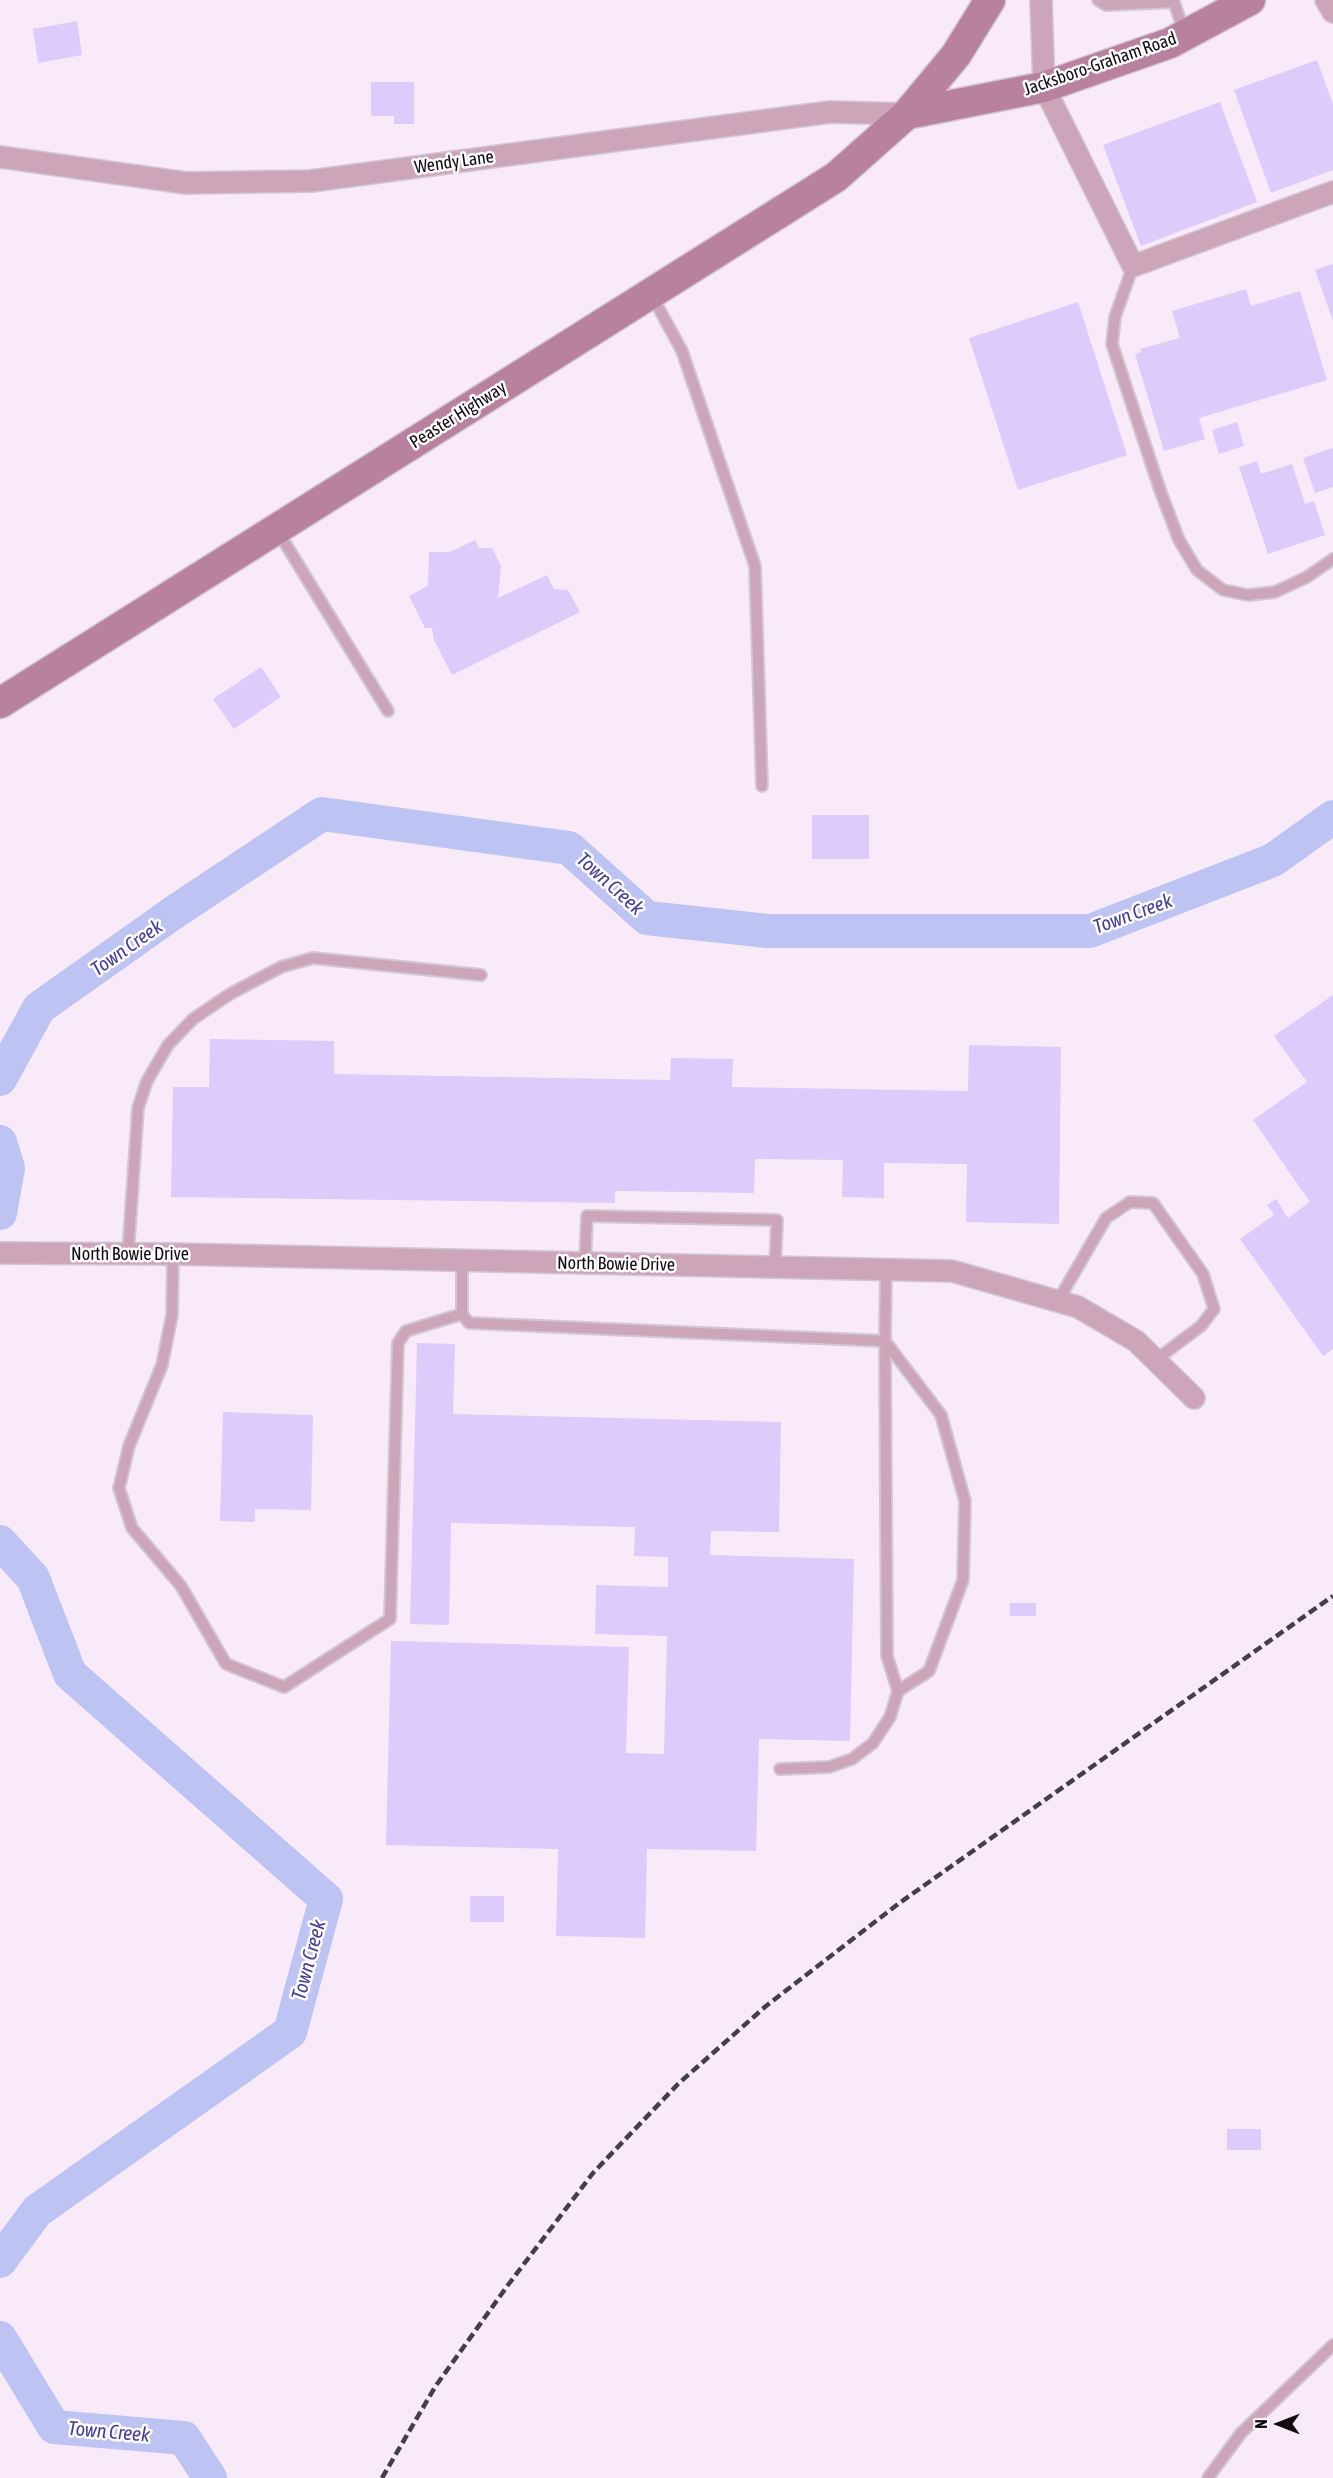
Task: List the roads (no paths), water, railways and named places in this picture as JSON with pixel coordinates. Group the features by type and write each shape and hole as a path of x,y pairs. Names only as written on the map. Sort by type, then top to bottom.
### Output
{"main road":[{"name":"Peaster Highway","path":"0,703 836,177 907,114 956,55 990,0"},
{"name":"Jacksboro-Graham Road","path":"907,114 1044,87 1170,43 1250,0"}],"street":[{"path":"1041,0 1044,87 1133,266 1333,192"},
{"path":"1326,0 1333,12"},
{"name":"Wendy Lane","path":"0,157 186,183 311,181 830,112 907,114"},
{"name":"North Bowie Drive","path":"0,1253 128,1253 952,1271 1058,1301 1087,1312 1136,1341 1157,1359 1194,1398"}],"lane":[{"path":"1098,0 1106,5 1174,1 1185,35"},
{"path":"1133,266 1115,317 1112,344 1160,490 1179,540 1197,570 1223,590 1248,595 1275,592 1307,577 1333,559"},
{"path":"651,294 682,351 755,566 762,786"},
{"path":"277,530 388,711"},
{"path":"128,1253 138,1108 147,1081 168,1045 193,1019 230,994 281,967 314,958 481,975"},
{"path":"1058,1301 1106,1218 1130,1202 1153,1203 1203,1274 1214,1309 1201,1326 1157,1359"},
{"path":"585,1263 587,1216 741,1219 777,1220 775,1267"},
{"path":"173,1254 172,1315 162,1365 129,1446 119,1488 132,1528 181,1587 226,1664 284,1687 390,1619 398,1342 406,1331 462,1314"},
{"path":"462,1260 462,1314 468,1323 885,1341"},
{"path":"780,1769 829,1767 852,1759 873,1743 890,1717 898,1691 887,1656 886,1270"},
{"path":"885,1341 941,1415 965,1502 963,1580 929,1671 898,1691"},
{"path":"1208,2478 1241,2433 1333,2345"}],"waterway":[{"name":"Town Creek","path":"0,1079 39,1008 173,913 322,814 569,848 647,918 768,931 1090,931 1273,860 1333,817"},
{"name":"Town Creek","path":"0,1142 8,1168 0,1213"},
{"name":"Town Creek","path":"0,1542 33,1578 70,1674 326,1899 290,2032 37,2211 0,2261"},
{"name":"Town Creek","path":"0,2338 54,2427 184,2438 210,2478"}],"railway":[{"path":"382,2478 435,2387 508,2285 593,2173 678,2084 766,2006 898,1904 1333,1596"}]}
